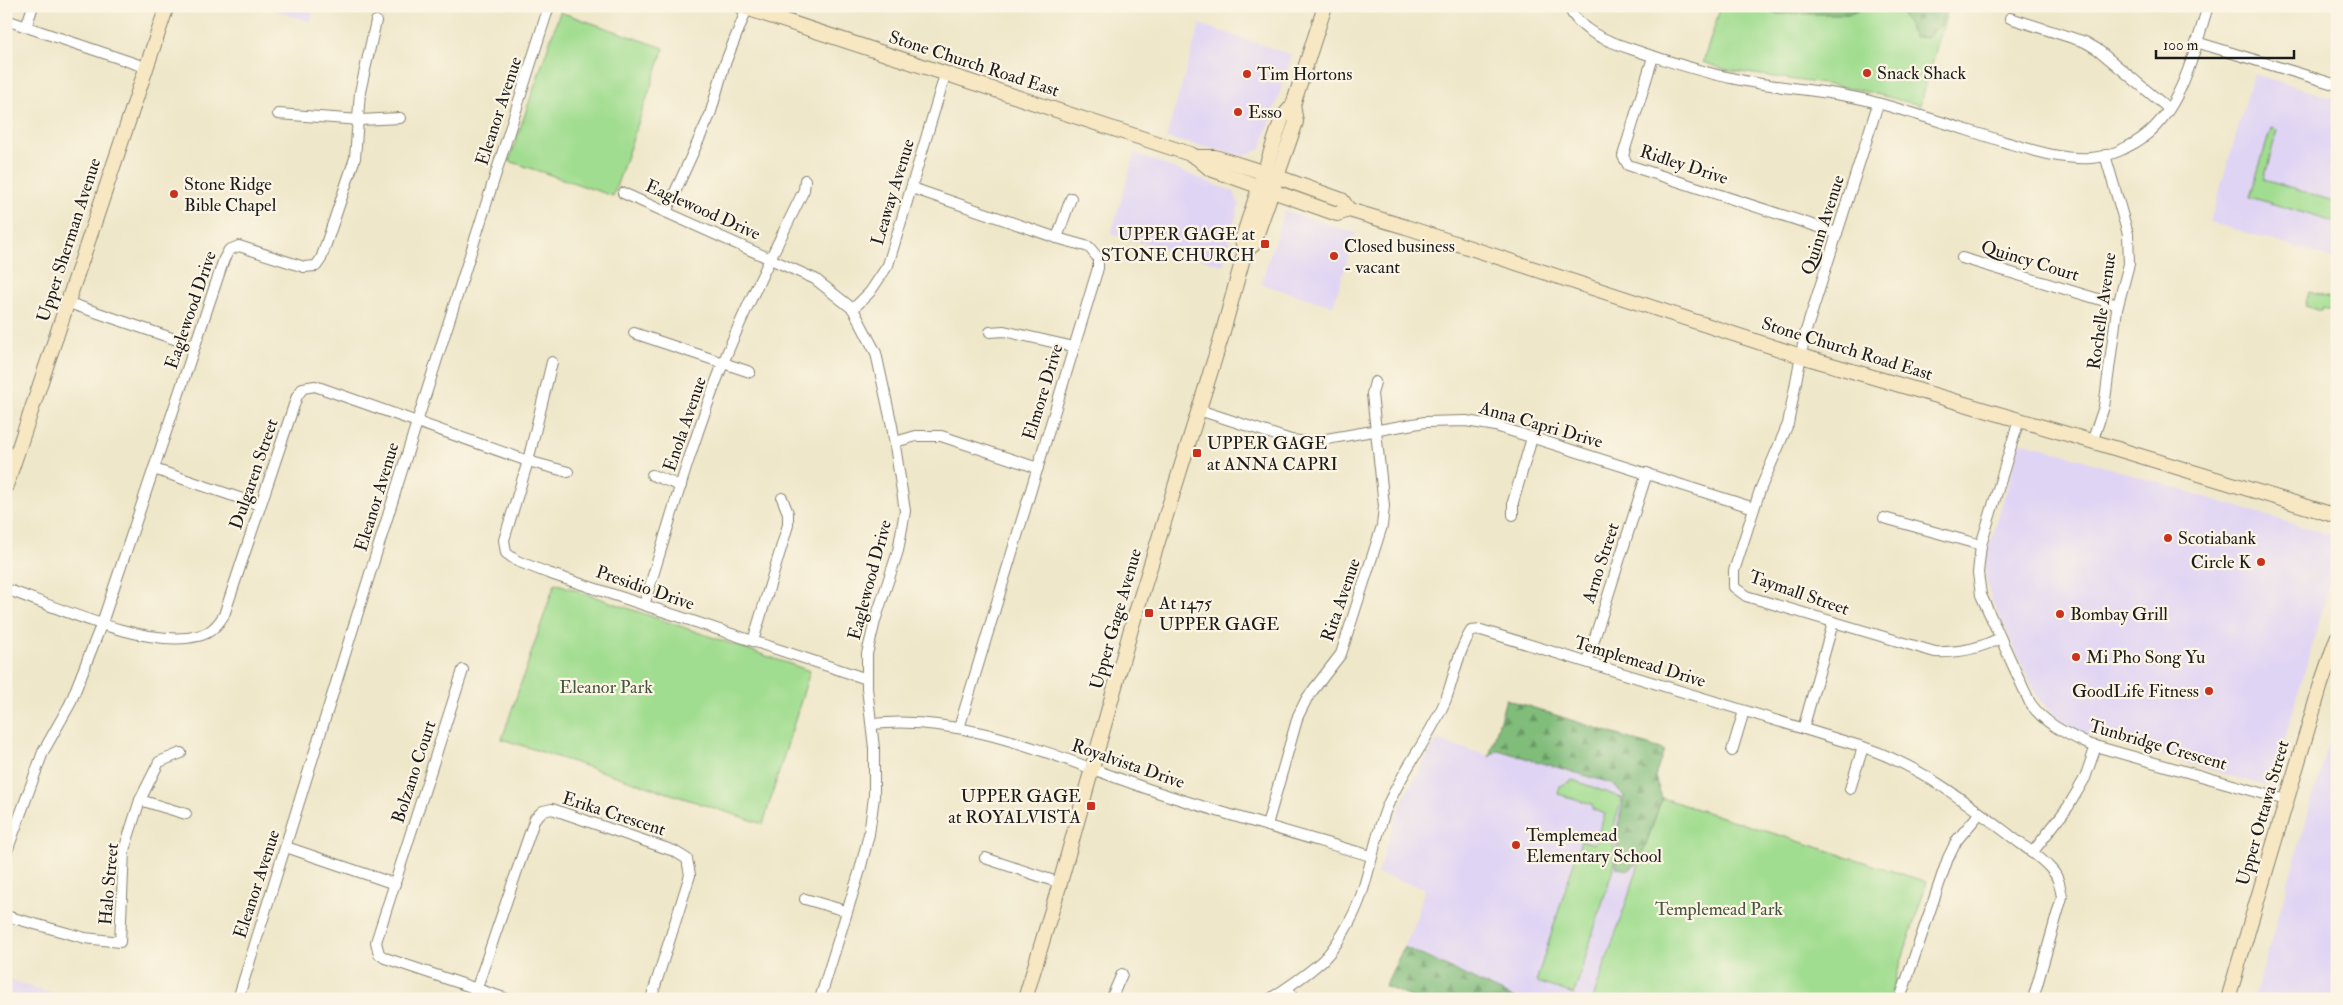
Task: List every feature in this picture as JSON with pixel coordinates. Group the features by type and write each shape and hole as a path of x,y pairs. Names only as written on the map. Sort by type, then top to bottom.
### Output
{"main road":[{"name":"Upper Sherman Avenue","path":"6,486 69,303 145,67 167,6"},
{"name":"Upper Gage Avenue","path":"1025,999 1060,883 1133,622 1199,410 1245,251 1253,245 1271,175 1282,118 1293,105 1325,6"},
{"name":"Stone Church Road East","path":"745,7 1196,157 1215,156 1342,200 1349,210"},
{"name":"Stone Church Road East","path":"1196,157 1210,169 1337,214 1349,210 1611,292 1801,356 2337,516"},
{"name":"Upper Ottawa Street","path":"2228,999 2286,800 2337,638"}],"street":[{"path":"26,27 33,6"},
{"name":"Eleanor Avenue","path":"238,999 417,422 549,6"},
{"path":"1568,6 1578,20 1595,35 1653,57 1732,79 1871,101 2053,154 2075,158 2105,155 2134,143 2161,120 2185,78 2208,6"},
{"path":"666,212 710,115 724,66 745,7"},
{"path":"2010,18 2077,39 2097,49 2169,109"},
{"path":"6,20 145,67"},
{"name":"Eaglewood Drive","path":"6,854 43,752 70,704 102,623 224,259 229,250 239,246 304,267 316,266 322,259 355,158 360,120 360,92 376,21"},
{"path":"2196,42 2337,85"},
{"name":"Ridley Drive","path":"1653,57 1624,149 1623,156 1628,165 1837,233"},
{"name":"Leaway Avenue","path":"853,308 870,292 888,265 946,75"},
{"name":"Quinn Avenue","path":"1801,356 1805,334 1878,104"},
{"path":"278,114 360,120 400,118"},
{"name":"Rochelle Avenue","path":"2092,442 2104,407 2118,305 2129,264 2128,234 2105,155"},
{"name":"Enola Avenue","path":"644,606 681,486 723,363 804,190 805,180"},
{"name":"Elmore Drive","path":"912,188 1057,238 1089,247 1098,258 1098,268 958,728"},
{"name":"Eaglewood Drive","path":"623,192 815,279 853,308 876,353 895,442 905,511 904,526 867,654 867,679 874,748 874,797 869,834 860,870 820,999"},
{"path":"1057,238 1071,198"},
{"name":"Quincy Court","path":"1962,258 2118,305"},
{"path":"69,303 195,346"},
{"path":"990,332 1004,331 1074,347"},
{"path":"634,333 750,372"},
{"name":"Taymall Street","path":"1801,356 1788,424 1754,508 1734,571 1734,587 1746,596 1934,652 1967,650 2000,638"},
{"name":"Presidio Drive","path":"552,362 528,461 504,540 506,553 516,561 644,606 867,679"},
{"name":"Rita Avenue","path":"1267,824 1298,716 1307,698 1341,654 1382,526 1384,506 1372,394 1375,382"},
{"name":"Dulgaren Street","path":"6,589 151,638 176,639 200,636 217,626 224,615 297,396 303,388 315,386 528,461 568,472"},
{"name":"Anna Capri Drive","path":"1199,410 1300,441 1327,440 1425,422 1466,421 1496,426 1754,508"},
{"name":"Tunbridge Crescent","path":"2019,420 1981,545 1979,584 2000,638 2030,703 2038,714 2058,730 2096,746 2286,800"},
{"path":"895,442 916,436 940,436 1038,468"},
{"path":"1513,515 1513,502 1532,438"},
{"path":"154,469 260,505"},
{"name":"Arno Street","path":"1587,662 1647,474"},
{"path":"652,475 681,486"},
{"path":"753,641 788,525 788,513 782,498"},
{"path":"1884,518 1981,545"},
{"path":"1803,729 1833,623"},
{"name":"Templemead Drive","path":"1270,999 1318,965 1332,948 1351,917 1362,893 1371,856 1387,808 1406,770 1433,728 1465,640 1471,632 1481,630 1863,747 1891,757 1921,772 1980,813 2032,853 2052,870 2060,883 2062,897 2034,999"},
{"name":"Bolzano Court","path":"463,670 376,942 380,954 384,958 475,994"},
{"path":"1732,751 1744,711"},
{"name":"Royalvista Drive","path":"872,724 916,722 958,728 1046,753 1092,770 1371,856"},
{"path":"2032,853 2068,807 2085,778 2096,746"},
{"path":"1850,789 1863,747"},
{"name":"Halo Street","path":"6,916 85,938 120,942 124,850 140,800 158,762 180,753"},
{"path":"140,800 186,814"},
{"name":"Erika Crescent","path":"475,994 535,818 542,811 552,809 674,850 687,859 690,875 651,999"},
{"path":"1900,999 1948,858 1957,840 1980,813"},
{"path":"286,846 395,884"},
{"path":"986,858 1060,883"},
{"path":"805,899 846,911"},
{"path":"1111,999 1122,974"},
{"path":"1286,988 1295,999"},
{"path":"475,994 507,999"}],"shaded area":[{"path":"264,6 315,6 310,22"},
{"path":"1200,24 1292,55 1261,149 1243,156 1166,138"},
{"path":"2254,74 2337,99 2337,260 2210,222"},
{"path":"1135,153 1234,192 1239,205 1223,265 1111,234"},
{"path":"1284,211 1356,233 1333,306 1261,284"},
{"path":"2024,442 2337,537 2337,560 2272,783 2266,786 2080,732 2063,724 2038,698 1992,600 1985,568 1987,554 2020,444"},
{"name":"Templemead Elementary School","path":"1506,699 1664,750 1655,777 1662,798 1593,999 1414,999 1385,986 1414,926 1425,888 1377,874 1396,816 1406,793 1437,740 1489,756"},
{"path":"2337,716 2337,999 2254,999 2336,718"},
{"path":"6,978 61,997 61,999 6,999"}],"green space":[{"path":"1721,6 1949,6 1920,105 1851,88 1726,70 1703,62"},
{"path":"1754,6 1868,6 1850,14 1778,14"},
{"path":"1898,6 1947,6 1941,25 1926,38 1914,37"},
{"path":"560,12 664,48 613,196 509,161"},
{"path":"2271,128 2277,130 2264,180 2337,202 2337,223 2250,197"},
{"path":"2309,292 2337,300 2337,312 2323,308 2322,311 2305,306"},
{"name":"Eleanor Park","path":"555,583 810,671 763,824 502,739"},
{"path":"1506,699 1664,750 1655,777 1662,798 1640,861 1629,870 1616,868 1618,825 1624,796 1611,783 1498,750 1489,757"},
{"path":"1573,780 1622,798 1613,829 1615,862 1574,994 1536,982 1581,840 1594,844 1605,814 1592,809 1592,804 1558,794 1560,786"},
{"name":"Templemead Park","path":"1662,798 1927,882 1889,999 1593,999"},
{"path":"1404,947 1516,999 1414,999 1385,986"}],"place":[{"name":"Snack Shack","path":"1867,73"},
{"name":"Tim Hortons","path":"1247,74"},
{"name":"Esso","path":"1238,112"},
{"name":"Stone Ridge Bible Chapel","path":"174,194"},
{"name":"UPPER GAGE at STONE CHURCH","path":"1265,244"},
{"name":"Closed business - vacant","path":"1334,256"},
{"name":"UPPER GAGE at ANNA CAPRI","path":"1197,453"},
{"name":"Scotiabank","path":"2168,538"},
{"name":"Circle K","path":"2261,562"},
{"name":"At 1475 UPPER GAGE","path":"1149,613"},
{"name":"Bombay Grill","path":"2060,614"},
{"name":"Mi Pho Song Yu","path":"2076,657"},
{"name":"GoodLife Fitness","path":"2209,691"},
{"name":"UPPER GAGE at ROYALVISTA","path":"1091,806"},
{"name":"Templemead Elementary School","path":"1516,845"}]}
